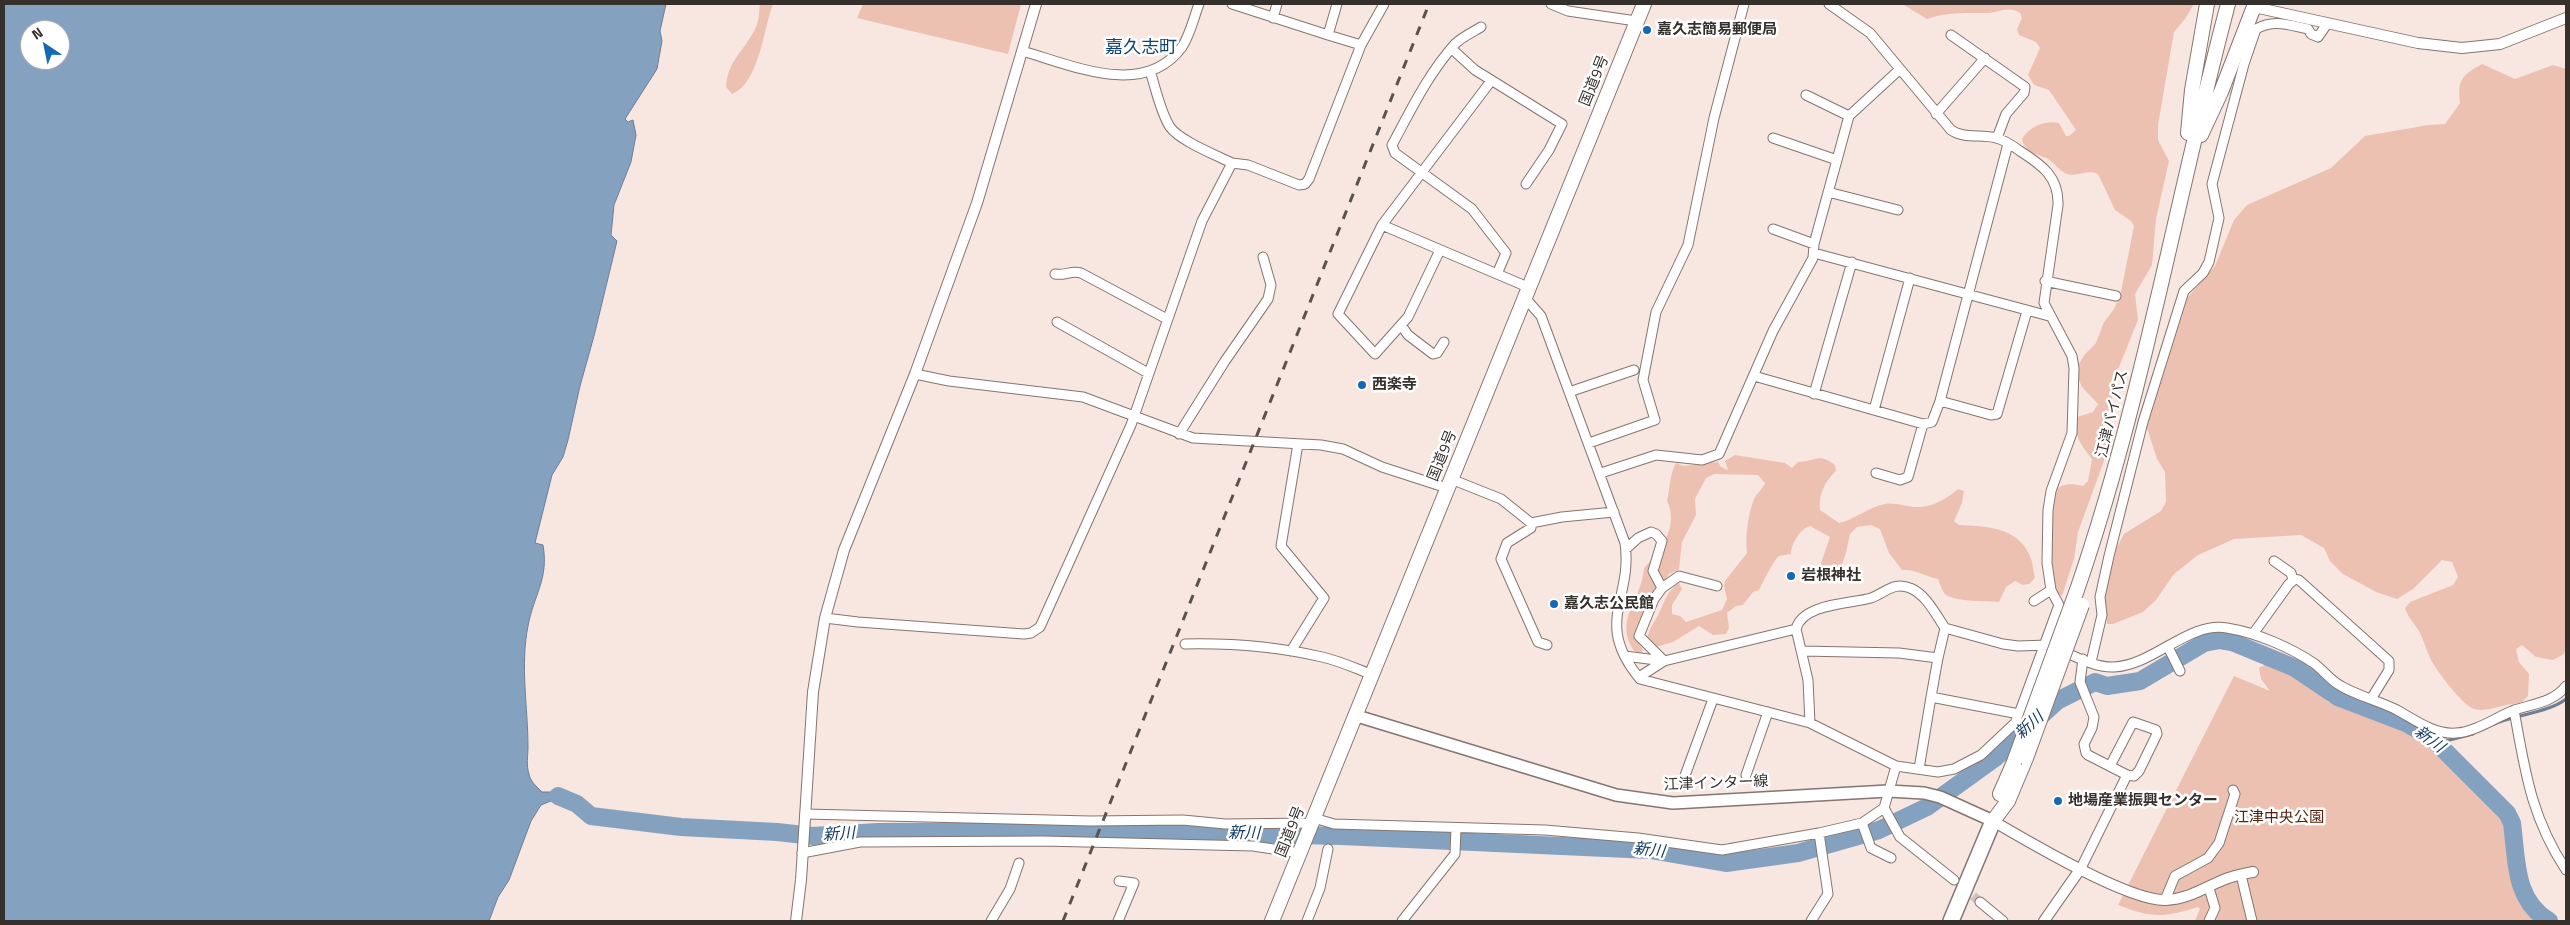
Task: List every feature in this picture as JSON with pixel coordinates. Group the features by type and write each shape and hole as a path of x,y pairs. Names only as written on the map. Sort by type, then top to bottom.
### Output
{"highway":[{"name":"国道9号","path":"1272,921 1357,716 1644,4"},
{"path":"2185,171 2192,90 2207,4"},
{"name":"江津バイパス","path":"1993,821 1998,800 2020,760 2081,591 2102,519 2130,419 2185,171 2228,4"},
{"path":"2185,171 2221,92 2254,6"},
{"path":"1951,921 1993,821"}],"main road":[{"name":"江津インター線","path":"1357,716 1570,782 1642,800 1673,803 1888,791 1924,794 1951,802 1993,821"}],"street":[{"path":"796,921 816,669 826,618 844,550 856,517 915,374 977,203 1036,4"},
{"path":"1022,51 1109,75 1150,71 1167,64 1183,45 1199,4"},
{"path":"1232,4 1361,45"},
{"path":"1273,18 1277,4"},
{"path":"1328,35 1337,4"},
{"path":"1150,71 1162,110 1171,128 1178,135 1232,163 1248,165 1299,185 1305,184 1309,179 1361,45 1384,4"},
{"path":"1551,4 1568,11 1636,21"},
{"path":"1588,443 1655,420 1643,380 1656,312 1688,246 1714,118 1744,4"},
{"path":"1382,225 1497,274 1528,294 1541,316 1600,473 1626,550 1627,559 1615,623 1624,656 1639,677 1714,699 1810,723 1896,766 1938,772 1954,769 1971,761 1981,755 2016,723 2059,605 2051,590 2047,563 2048,510 2051,491 2072,433 2074,368 2072,356 2049,316 2044,303 2045,281 2058,205 2057,190 2053,178 2043,167 2008,144 1997,138 1956,133 1936,114 1870,33 1829,4"},
{"path":"2254,6 2418,43 2462,48 2500,44 2566,18"},
{"path":"2110,766 2133,722 2156,730 2157,734 2140,772 2134,776 2127,775 2088,755 2084,750 2094,717 2080,682 2102,616 2100,597 2143,422 2184,291 2203,274 2208,262 2218,218 2212,184 2244,64 2256,29 2266,24 2277,22 2308,29 2311,34 2318,37 2327,24"},
{"path":"1481,27 1456,43 1426,82 1392,145 1396,153 1472,210 1506,253 1497,274"},
{"path":"1951,35 2020,82 2025,89 2006,114 1997,138"},
{"path":"1452,49 1475,70 1562,124 1549,150 1526,184"},
{"path":"1936,114 1985,58"},
{"path":"1600,473 1656,455 1702,460 1717,456 1773,332 1814,248 1849,116 1899,70"},
{"path":"1440,250 1408,317 1375,354 1338,314 1382,225 1491,80"},
{"path":"1806,95 1849,116"},
{"path":"1773,138 1837,160"},
{"path":"1754,376 1923,424 1934,420 2008,144"},
{"path":"826,618 858,622 1031,633 1040,627 1131,425 1202,221 1232,163"},
{"path":"1828,192 1898,210"},
{"path":"1773,229 1814,248 1852,262 2049,316"},
{"path":"1179,434 1225,361 1268,299 1271,285 1263,257"},
{"path":"1814,394 1852,262"},
{"path":"1055,274 1063,276 1073,271 1081,273 1167,320"},
{"path":"1874,410 1910,278"},
{"path":"2045,281 2116,296"},
{"path":"1940,401 1991,415 1997,414 2027,311"},
{"path":"1057,322 1148,373"},
{"path":"1401,325 1408,335 1433,354 1437,353 1444,342"},
{"path":"1570,392 1634,370"},
{"path":"915,374 949,381 1083,397 1193,438 1298,444 1343,449 1382,467 1501,499 1530,523 1531,528 1507,543 1501,559 1538,642 1546,644"},
{"path":"1876,472 1900,480 1908,477 1923,424"},
{"path":"1291,651 1324,598 1281,546 1298,444"},
{"path":"1530,523 1562,517 1614,512"},
{"path":"1626,550 1645,534 1651,532 1659,536 1662,541 1653,571 1662,588"},
{"path":"2274,561 2291,573 2293,580"},
{"path":"1664,662 1639,636 1654,599 1662,588 1679,576 1717,586"},
{"path":"2253,634 2293,580"},
{"path":"2293,580 2300,581 2389,660 2389,670 2371,699"},
{"path":"1810,723 1808,680 1796,629 1800,621 1832,604 1872,598 1889,588 1901,586 1909,587 1921,595 1946,628 2010,645 2045,644 2105,666 2124,665 2170,651 2208,628 2229,628 2253,634 2288,649 2315,665 2340,686 2443,733 2458,733 2514,710 2560,695 2566,686"},
{"path":"2034,600 2051,590"},
{"path":"1919,769 1938,658 1946,628"},
{"path":"1639,677 1664,662 1796,629"},
{"path":"1185,644 1213,643 1291,651 1324,657 1373,675"},
{"path":"1802,651 1899,653 1938,658"},
{"path":"2170,651 2179,668"},
{"path":"1624,656 1664,662"},
{"path":"1931,697 2020,714"},
{"path":"1683,781 1714,699"},
{"path":"2514,710 2530,795 2543,831 2566,870"},
{"path":"1746,775 1768,712"},
{"path":"1896,766 1888,791 1885,811 1904,841 1954,880"},
{"path":"2044,921 2081,868 2127,775"},
{"path":"2165,900 2175,876 2208,858 2219,843 2235,794 2233,790"},
{"path":"805,818 1183,820 1226,824 1312,823 1457,830 1583,833 1638,838 1704,849 1722,850 1819,835 1862,824 1885,811"},
{"path":"1993,821 2081,868 2144,898 2165,900 2183,898 2209,888 2223,880 2252,872"},
{"path":"1862,824 1867,840 1874,850 1890,858"},
{"path":"1402,921 1436,881 1456,850 1457,830"},
{"path":"1811,921 1828,894 1819,835"},
{"path":"802,850 860,842 1043,841 1253,846 1301,850"},
{"path":"1306,921 1320,888 1328,850"},
{"path":"991,921 1010,889 1019,862"},
{"path":"2242,875 2252,921"},
{"path":"1118,921 1134,883 1119,881"},
{"path":"2209,888 2215,908 2209,921"},
{"path":"1980,902 2003,921"}],"green space":[{"path":"760,4 773,4 759,54 749,79 732,94 726,87 727,77 733,62 756,27"},
{"path":"863,4 1021,4 1008,54 857,18"},
{"path":"1902,4 2194,4 2174,32 2158,125 2158,140 2169,161 2156,219 2152,265 2135,294 2138,320 2115,377 2108,428 2109,447 2078,532 2074,559 2062,596 2057,592 2052,580 2052,493 2070,484 2083,486 2088,481 2092,459 2077,435 2076,423 2077,417 2093,412 2098,404 2082,387 2078,378 2077,367 2085,354 2096,343 2104,322 2114,309 2121,292 2134,226 2131,221 2115,210 2098,174 2091,172 2075,175 2067,174 2048,159 2029,150 2024,144 2022,139 2038,125 2059,123 2066,136 2069,136 2076,130 2049,90 2034,85 2028,75 2040,48 2036,42 2019,35 2017,29 2022,18 2020,13 2008,9 1990,13 1949,14 1927,19"},
{"path":"2482,64 2515,79 2553,65 2566,69 2566,646 2564,654 2553,660 2536,657 2522,645 2516,649 2519,662 2529,674 2528,696 2520,704 2509,704 2485,710 2474,709 2457,695 2439,672 2431,660 2419,631 2409,618 2405,608 2410,602 2453,585 2458,577 2452,562 2442,560 2413,589 2397,599 2376,592 2343,574 2330,561 2324,548 2301,535 2234,539 2198,555 2174,574 2156,600 2143,612 2113,624 2107,624 2105,595 2116,549 2124,534 2161,511 2166,502 2165,472 2157,459 2147,428 2188,297 2215,266 2234,220 2247,205 2331,168 2365,136 2428,125 2445,124 2460,103 2459,89 2462,79"},
{"path":"1735,455 1785,463 1792,468 1798,462 1820,458 1829,461 1835,465 1836,471 1823,489 1820,499 1820,510 1839,523 1885,504 1925,507 1940,501 1958,489 1964,491 1962,503 1954,521 1959,525 1989,527 2017,538 2024,545 2030,557 2035,578 2029,584 2023,585 2015,581 2006,587 1999,602 1963,600 1949,597 1944,593 1938,579 1902,570 1889,553 1880,529 1871,525 1857,527 1850,534 1839,573 1831,583 1815,580 1830,537 1810,526 1797,537 1791,554 1777,558 1759,590 1753,592 1743,605 1736,606 1727,613 1729,628 1726,634 1713,635 1699,626 1673,642 1656,647 1647,639 1648,635 1672,589 1679,583 1682,589 1672,605 1672,614 1680,616 1686,622 1722,610 1727,599 1724,586 1725,581 1747,553 1746,546 1750,512 1754,499 1765,483 1758,475 1714,474 1706,478 1695,499 1696,515 1682,542 1679,569 1669,574 1637,628 1635,636 1643,650 1641,654 1634,651 1628,640 1627,619 1639,590 1644,568 1662,546 1669,529 1671,520 1667,501 1671,476 1676,463 1683,466 1718,462 1721,467 1728,470 1725,461"},
{"name":"江津中央公園","path":"2270,662 2285,666 2300,676 2316,688 2328,702 2398,725 2424,737 2501,811 2511,839 2517,882 2521,896 2528,909 2539,921 2195,921 2200,909 2198,907 2166,915 2158,915 2118,905 2234,676 2270,691 2261,679 2259,668"}],"water":[{"path":"4,4 666,4 660,31 662,41 657,69 625,119 628,122 633,120 636,135 631,162 614,205 611,235 617,241 568,440 563,457 552,475 535,543 543,545 544,568 528,626 526,641 524,671 528,767 531,779 542,792 555,792 559,795 556,799 541,805 531,821 509,880 498,897 489,921 4,921"}],"waterway":[{"name":"新川","path":"558,796 577,804 591,816 681,827 777,832 813,836 878,832 1122,831 1341,836 1650,850 1726,863 1798,853 1879,830 1927,807 1995,758 2057,701 2095,682 2107,686 2140,681 2204,643 2220,640 2232,642 2295,668 2338,697 2406,723 2432,738 2507,813 2512,823 2519,878 2523,891 2529,902 2549,921"},
{"path":"2494,724 2551,707 2566,699"},
{"path":"2432,738 2442,742 2473,734"}],"tunnel":[{"path":"1963,887 1980,902"}],"railway":[{"path":"1063,921 1429,4"}],"place":[{"name":"嘉久志簡易郵便局","path":"1647,30"},
{"name":"西楽寺","path":"1362,385"},
{"name":"岩根神社","path":"1791,576"},
{"name":"嘉久志公民館","path":"1554,604"},
{"name":"地場産業振興センター","path":"2058,801"}],"district":[{"name":"嘉久志町","path":"1141,49"}]}
